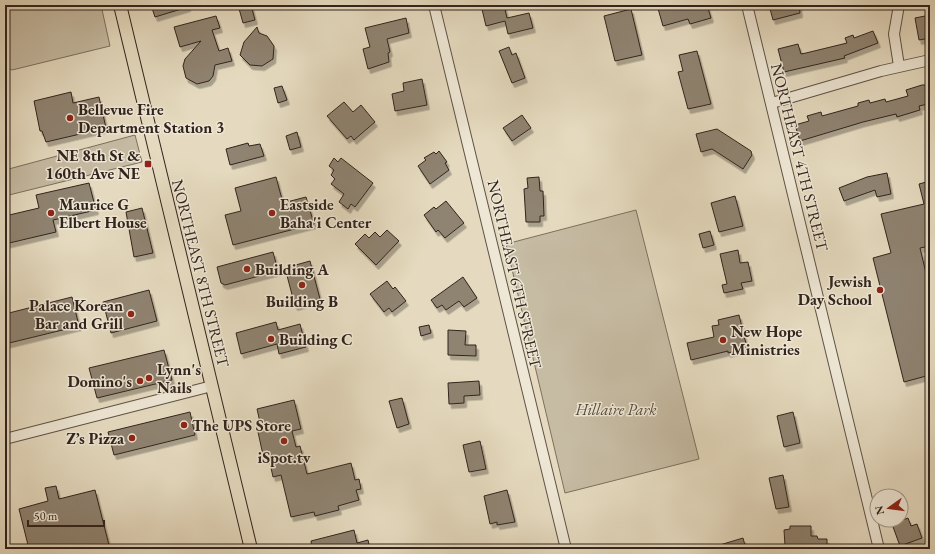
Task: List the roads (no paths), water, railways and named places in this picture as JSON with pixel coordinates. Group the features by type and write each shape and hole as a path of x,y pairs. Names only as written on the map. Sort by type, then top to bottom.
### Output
{"main road":[{"name":"NORTHEAST 8TH STREET","path":"120,5 251,549"}],"street":[{"name":"NORTHEAST 6TH STREET","path":"434,5 566,549"},
{"name":"NORTHEAST 4TH STREET","path":"747,5 879,549"},
{"path":"899,5 894,34 899,66"},
{"path":"772,103 899,66 930,60"},
{"path":"5,439 212,386"}],"place":[{"name":"Bellevue Fire Department Station 3","path":"70,118"},
{"name":"NE 8th St & 160th Ave NE","path":"148,164"},
{"name":"Maurice G Elbert House","path":"51,213"},
{"name":"Eastside Baha'i Center","path":"272,213"},
{"name":"Building A","path":"247,269"},
{"name":"Building B","path":"302,285"},
{"name":"Jewish Day School","path":"880,290"},
{"name":"Palace Korean Bar and Grill","path":"131,314"},
{"name":"Building C","path":"271,339"},
{"name":"New Hope Ministries","path":"723,340"},
{"name":"Lynn's Nails","path":"149,378"},
{"name":"Domino's","path":"140,381"},
{"name":"The UPS Store","path":"184,425"},
{"name":"Z’s Pizza","path":"132,438"},
{"name":"iSpot.tv","path":"284,441"}],"park label":[{"name":"Hillaire Park","path":"616,409"}]}
